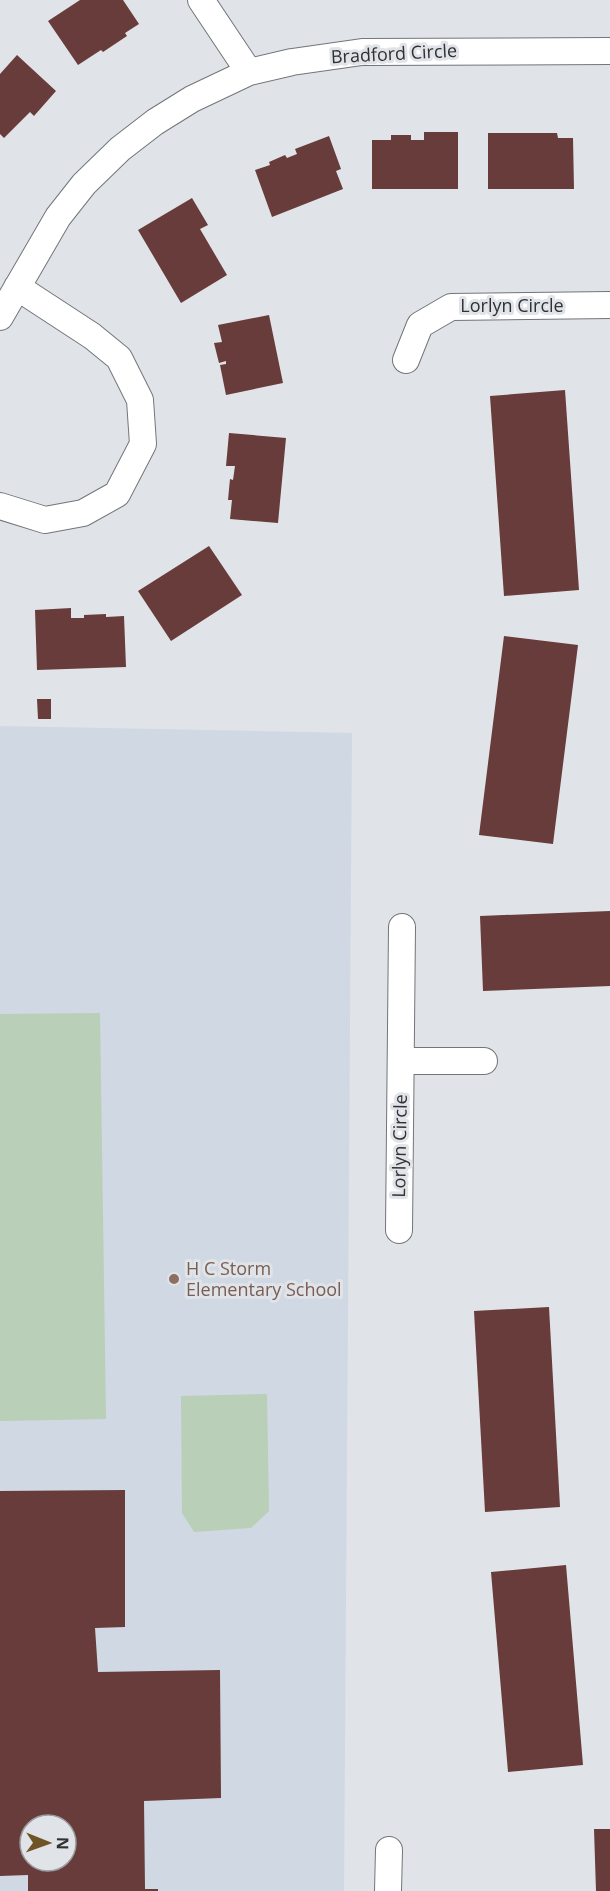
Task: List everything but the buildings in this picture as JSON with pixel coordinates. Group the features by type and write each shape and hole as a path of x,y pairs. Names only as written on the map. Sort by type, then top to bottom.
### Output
{"street":[{"path":"201,0 249,72"},
{"name":"Bradford Circle","path":"0,316 58,217 84,184 120,149 155,122 192,99 249,72 292,62 362,52 610,51"},
{"path":"0,506 45,520 83,513 117,494 143,444 140,400 118,358 92,336 17,287"},
{"name":"Lorlyn Circle","path":"405,360 420,325 451,307 610,306"},
{"name":"Lorlyn Circle","path":"399,1230 402,927"},
{"path":"402,1061 484,1061"},
{"path":"388,1891 389,1850"}],"shaded area":[{"name":"H C Storm Elementary School","path":"0,726 352,733 344,1891 0,1891"}],"green space":[{"path":"100,1013 106,1419 0,1421 0,1014"},
{"path":"267,1394 269,1511 251,1528 194,1532 182,1513 181,1396"}],"place":[{"name":"H C Storm Elementary School","path":"174,1279"}]}
